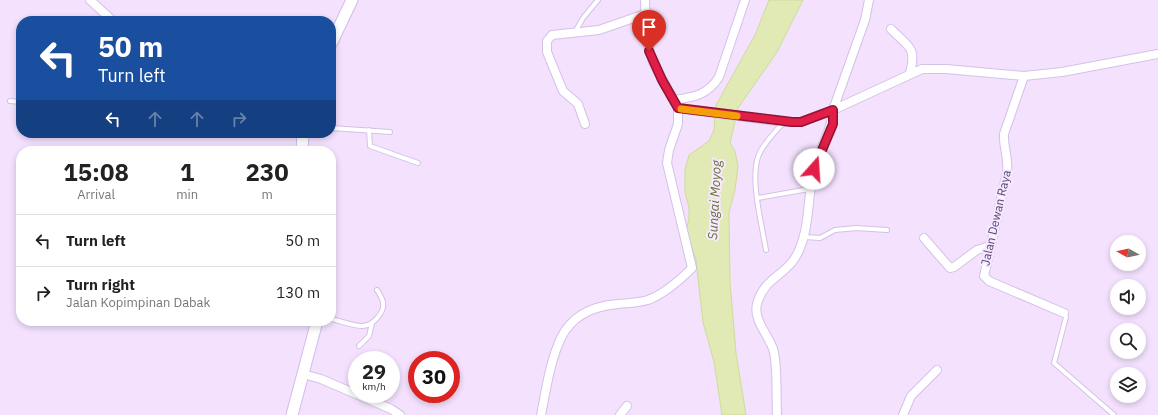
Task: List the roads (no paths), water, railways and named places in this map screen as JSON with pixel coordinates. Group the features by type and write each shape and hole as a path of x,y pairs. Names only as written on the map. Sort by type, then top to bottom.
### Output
{"main road":[{"path":"336,34 352,0"},
{"path":"292,415 316,326"}],"street":[{"path":"90,0 108,16"},
{"path":"541,415 555,355 568,326 578,316 603,305 648,300 673,285 692,268 667,164 669,150 678,124 676,104 653,62 646,39 645,0"},
{"path":"676,104 698,96 714,86 719,77 745,0"},
{"path":"777,415 773,349 759,321 757,305 766,286 794,259 805,237 809,189 816,161 833,124 833,110 865,20 869,0"},
{"path":"585,124 578,104 563,91 546,46 552,35 598,30 645,14"},
{"path":"891,29 912,50 914,57 910,73"},
{"path":"676,104 694,110 766,120 801,122 833,110 910,73 932,68 1024,76 1062,72 1158,54"},
{"name":"Jalan Dewan Raya","path":"1024,76 1004,134 1003,142 1008,164 985,270 986,279 1064,313"},
{"path":"924,238 950,268 954,267 977,250 990,246"},
{"path":"903,415 911,396 937,370"},
{"path":"303,374 321,379 390,409 400,415"},
{"path":"620,415 627,406"}],"lane":[{"path":"575,33 583,18 598,0"},
{"path":"10,102 16,102"},
{"path":"766,250 755,184 758,157 771,137 784,122"},
{"path":"336,128 390,132"},
{"path":"369,130 370,146 418,163"},
{"path":"758,198 809,189"},
{"path":"805,237 820,238 835,230 856,228 887,230"},
{"path":"359,346 369,336 372,323 383,307 383,302 377,290"},
{"path":"1064,313 1066,318 1054,363 1114,415"},
{"path":"336,320 362,326 372,323"}],"water":[{"name":"Sungai Moyog","path":"769,0 803,0 777,52 738,108 730,143 735,151 738,166 735,190 729,212 730,282 736,353 746,415 722,415 714,362 703,322 696,260 686,230 689,219 689,207 685,193 685,170 689,155 709,141 714,130 716,105 755,35"}]}
